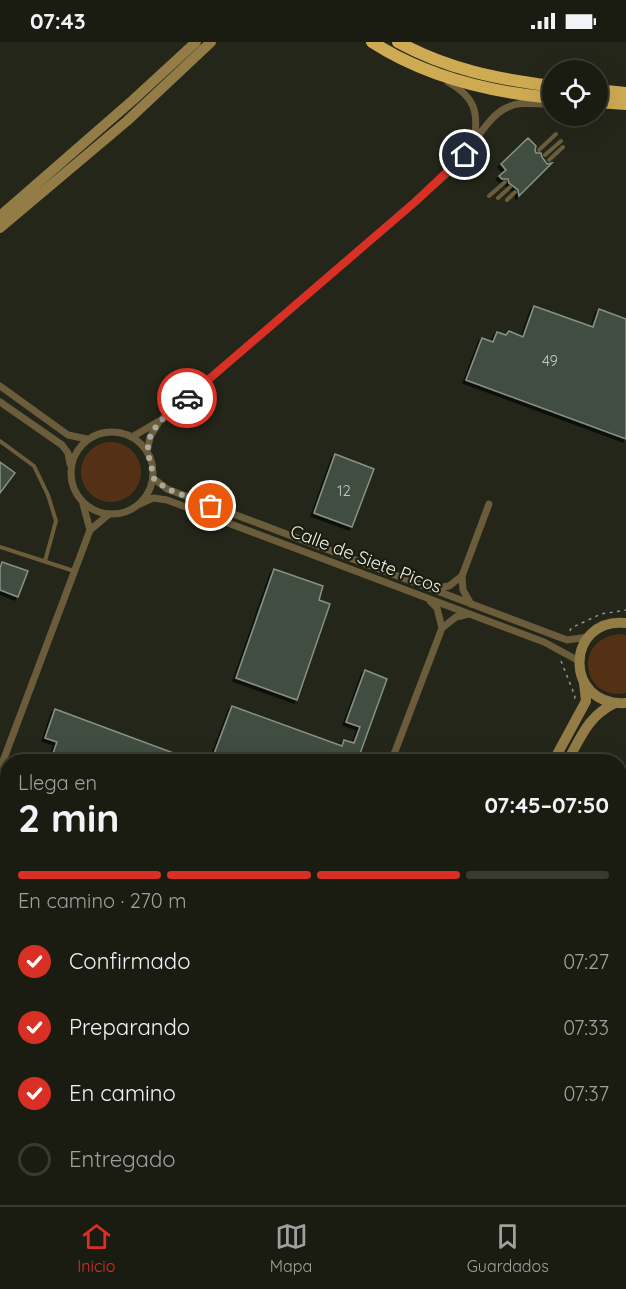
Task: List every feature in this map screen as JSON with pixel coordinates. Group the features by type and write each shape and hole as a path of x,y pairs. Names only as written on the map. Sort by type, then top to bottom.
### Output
{"highway":[{"path":"372,42 424,69 468,85 498,92 542,97"},
{"path":"398,42 462,70 510,81 542,85"},
{"path":"608,91 626,93"},
{"path":"608,103 626,104"}],"street":[{"path":"0,216 196,42"},
{"path":"0,228 127,121 211,42"},
{"path":"424,69 461,90 470,99 476,113 474,145"},
{"path":"608,88 626,87"},
{"path":"132,437 161,420 415,202 456,165 474,145 486,126 504,109 525,103 542,104"},
{"path":"0,386 68,435 87,439"},
{"path":"0,402 62,445 68,453 72,486 82,503 90,530"},
{"path":"147,452 150,436 161,420"},
{"path":"70,466 74,456 87,439 109,432 132,437 147,452 151,460 153,478 151,488 140,504 120,514 108,515 94,511 82,503"},
{"name":"Calle de Siete Picos","path":"153,478 167,489 567,640 588,637"},
{"name":"Calle de Siete Picos","path":"140,504 153,498 167,500 544,642 579,661"},
{"path":"471,604 463,590 462,576 489,504"},
{"path":"6,754 90,530 108,515"},
{"path":"432,589 449,586 462,576"},
{"path":"428,598 437,608 442,628"},
{"path":"394,754 442,628 456,618 470,614"},
{"path":"557,754 586,701 580,672 581,648 596,629 606,624 626,623"},
{"path":"584,683 597,696 620,703"},
{"path":"571,754 590,721 600,710 620,703"}],"lane":[{"path":"539,150 556,134"},
{"path":"545,155 561,141"},
{"path":"549,160 563,147"},
{"path":"489,196 505,182"},
{"path":"498,198 510,187"},
{"path":"507,200 515,192"},
{"path":"0,441 34,466 48,495 56,520 45,561"},
{"path":"0,547 74,572"}],"shaded area":[{"path":"105,442 117,442 128,447 136,455 141,472 139,484 128,497 117,502 105,502 94,497 86,489 81,478 81,466 86,455 94,447"},
{"path":"626,635 626,693 611,693 599,688 592,679 588,668 589,656 595,646 605,638"}],"building":[{"path":"528,138 536,146 536,153 541,153 547,164 552,163 519,196 518,190 509,183 508,179 502,179 499,176 506,170 501,164"},
{"path":"534,306 593,327 599,309 626,319 626,439 466,380 482,338 493,342 497,332 506,335 509,331 523,337"},
{"path":"335,454 374,469 352,527 314,513"},
{"path":"0,462 15,473 0,493"},
{"path":"2,562 28,571 18,597 0,590"},
{"path":"274,569 323,586 319,600 330,604 297,700 236,678"},
{"path":"365,670 387,679 360,754 214,754 232,706 342,746 344,740 354,743 360,727 346,722"},
{"path":"55,709 176,754 53,754 57,742 45,738"}],"way so far":[{"path":"187,398 161,420 150,436 147,452 151,460 153,478 167,489 211,506"}],"route":[{"path":"187,398 415,202 465,155"}]}
